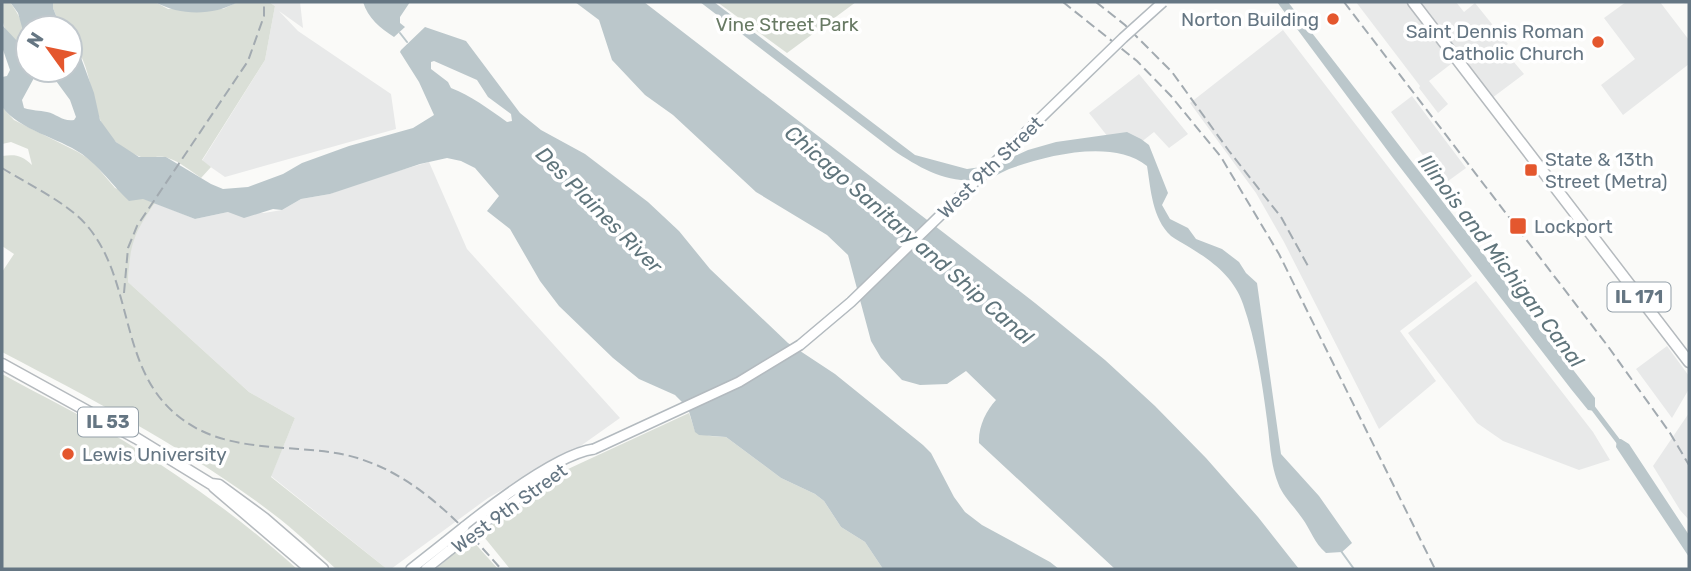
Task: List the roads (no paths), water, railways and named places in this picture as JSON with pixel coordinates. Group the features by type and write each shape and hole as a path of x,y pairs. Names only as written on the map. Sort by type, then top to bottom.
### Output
{"main road":[{"name":"West 9th Street","path":"411,569 447,546 548,468 740,382 808,339 861,293 1163,2"},
{"name":"IL 171","path":"1413,2 1689,362"},
{"name":"IL 53","path":"2,364 126,432 211,484 310,569"},
{"name":"IL 53","path":"211,484 219,485 257,512 323,569"},
{"name":"West 9th Street","path":"426,569 447,546"}],"water":[{"path":"10,2 53,2 55,14 18,14"},
{"path":"155,2 238,2 218,10 186,12"},
{"path":"363,2 410,2 400,17 400,23 405,27 394,37 375,22"},
{"name":"Chicago Sanitary and Ship Canal","path":"575,2 644,2 1035,303 1105,360 1155,406 1206,458 1299,569 1115,569 979,443 983,420 996,400 966,371 947,384 920,385 902,380 881,358 871,341 848,255 827,235 756,192 673,115 645,95 612,60 599,20"},
{"path":"700,2 714,2 915,155 967,169 995,165 1028,150 1056,142 1127,132 1149,145 1168,193 1162,205 1170,219 1188,228 1196,239 1222,249 1239,262 1257,283 1281,454 1319,496 1352,543 1342,552 1326,553 1280,488 1272,460 1255,347 1239,294 1214,264 1165,229 1153,203 1147,166 1117,153 1099,151 1044,158 983,180 958,180 935,174 893,150"},
{"name":"Illinois and Michigan Canal","path":"1277,2 1288,2 1595,398 1595,411 1588,410 1571,389"},
{"name":"Des Plaines River","path":"2,25 14,38 14,84 31,84 22,100 24,108 74,120 76,117 70,100 58,84 84,84 84,66 100,120 116,142 139,157 166,157 223,189 248,187 349,146 413,128 434,115 401,50 425,27 466,41 520,113 541,130 585,154 648,202 679,231 710,269 788,343 835,374 923,445 931,453 965,512 982,525 1059,569 883,569 865,542 841,527 824,501 781,478 726,437 699,435 695,432 688,408 675,395 639,379 559,306 540,281 510,229 487,211 499,196 475,168 461,161 447,158 420,164 330,194 301,199 282,210 273,209 244,218 228,212 195,219 143,199 129,201 82,154 29,128 2,107 2,77 7,76 10,70 2,47","holes":["431,62 477,80 488,97 511,114 512,121 507,122 472,98 451,88 448,82 431,69"]},
{"path":"1617,439 1629,444 1689,535 1689,557 1616,447"}],"waterway":[{"path":"400,33 407,42"},
{"name":"Illinois and Michigan Canal","path":"1593,408 1621,445"},
{"path":"1341,551 1354,569"}],"railway":[{"path":"124,293 128,248 137,226 248,61 264,16 264,2"},
{"path":"1063,2 1137,61 1171,96 1221,157 1279,254 1435,569"},
{"path":"1096,2 1125,25 1172,72 1281,217 1308,266"},
{"path":"1344,2 1607,345 1670,433 1689,465"},
{"path":"2,168 71,210 89,228 114,274 136,351 146,375 159,397 178,416 216,437 259,446 346,455 392,472 413,485 451,516 501,569"}],"place":[{"name":"Norton Building","path":"1333,19"},
{"name":"Saint Dennis Roman Catholic Church","path":"1598,42"},
{"name":"State & 13th Street (Metra)","path":"1531,170"},
{"name":"Lockport","path":"1518,226"},
{"name":"Lewis University","path":"68,454"}],"park label":[{"name":"Vine Street Park","path":"787,24"}]}
